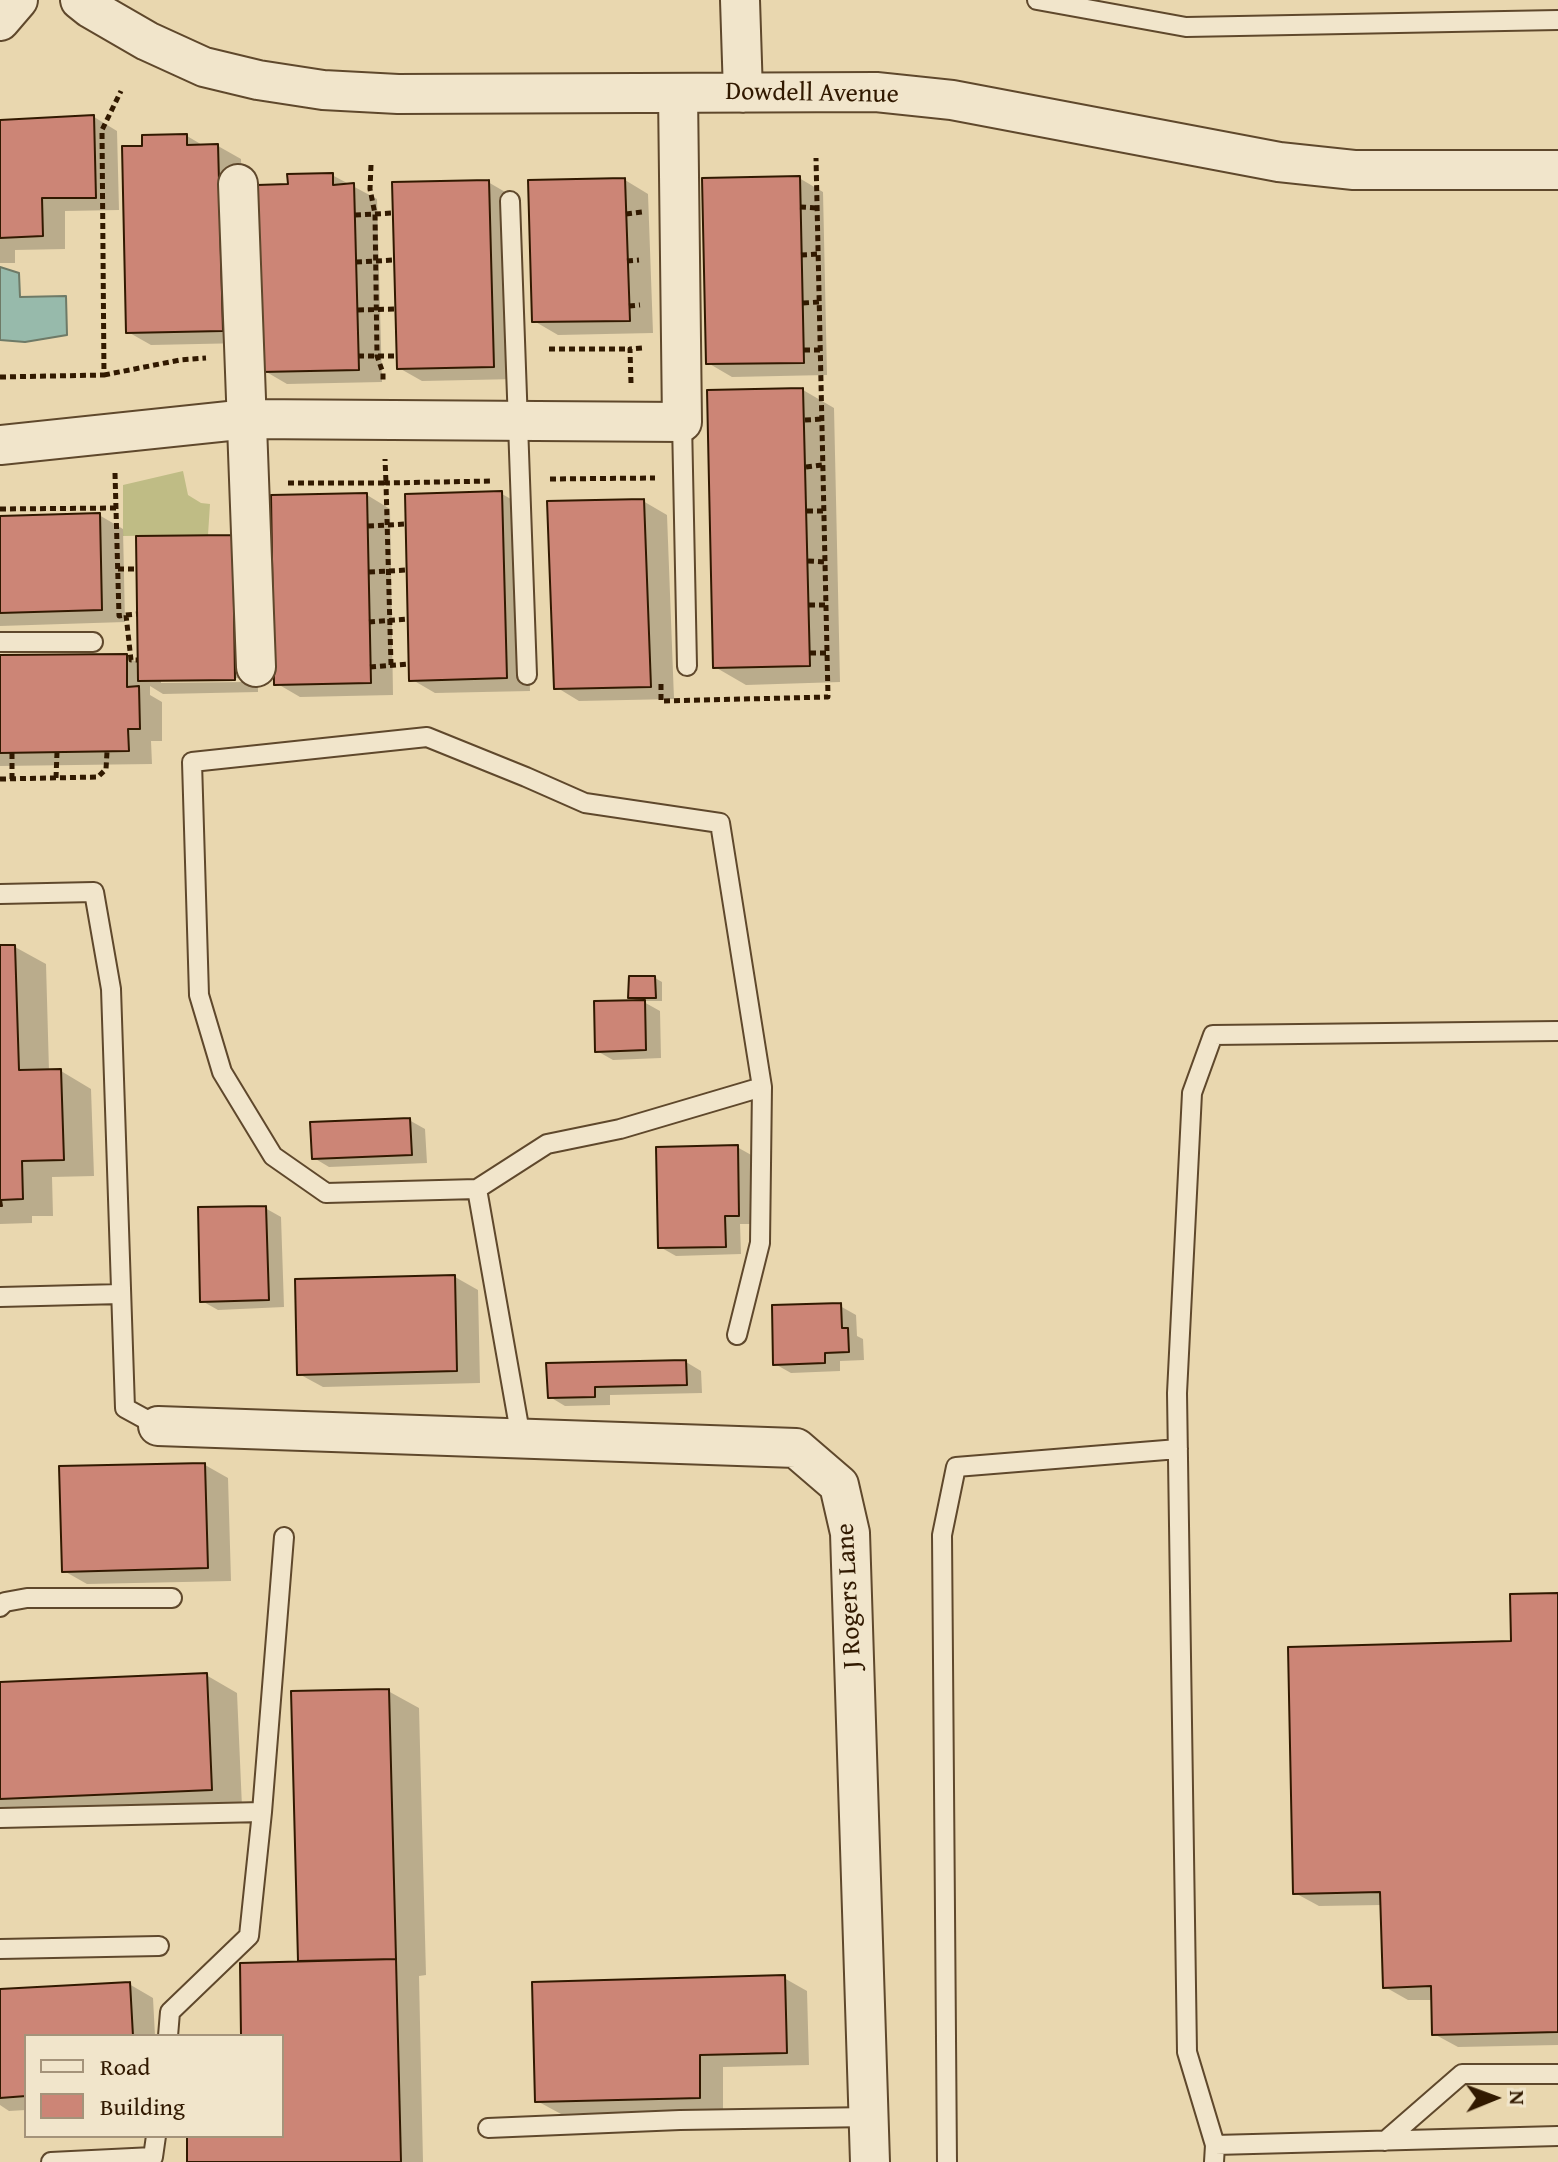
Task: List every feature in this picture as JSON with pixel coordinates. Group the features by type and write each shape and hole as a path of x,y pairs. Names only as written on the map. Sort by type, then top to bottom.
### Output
{"street":[{"path":"0,21 18,0"},
{"name":"Dowdell Avenue","path":"80,0 147,41 204,67 258,80 323,90 398,94 876,92 952,100 1279,162 1354,170 1558,170"},
{"path":"740,0 743,93"},
{"path":"0,445 248,419 682,422 678,93"},
{"path":"238,184 256,667"},
{"name":"J Rogers Lane","path":"158,1426 796,1448 839,1485 850,1533 870,2162"}],"lane":[{"path":"1037,0 1186,27 1558,20"},
{"path":"510,201 527,675"},
{"path":"682,422 687,666"},
{"path":"0,642 93,642"},
{"path":"737,1335 760,1243 762,1087 720,823 585,803 427,737 192,762 199,995 222,1072 273,1156 326,1193 477,1189 547,1144 620,1129 762,1087"},
{"path":"0,894 94,892 111,989 125,1408 158,1426"},
{"path":"1558,1031 1213,1035 1192,1093 1177,1393 1187,2052 1215,2154 1385,2141 1558,2136"},
{"path":"477,1189 521,1438"},
{"path":"0,1297 121,1294"},
{"path":"947,2162 942,1535 956,1467 1178,1449"},
{"path":"168,2034 170,2012 249,1936 284,1537"},
{"path":"0,1607 5,1602 27,1598 172,1598"},
{"path":"0,1818 262,1812"},
{"path":"0,1949 159,1946"},
{"path":"1385,2141 1462,2074 1558,2074"},
{"path":"488,2128 870,2117"},
{"path":"51,2162 153,2160 156,2138"}],"path":[{"path":"0,377 104,375 102,130 121,91"},
{"path":"800,207 817,208"},
{"path":"626,214 643,212"},
{"path":"355,215 393,213"},
{"path":"801,255 818,254"},
{"path":"356,262 394,260"},
{"path":"627,261 644,260"},
{"path":"803,303 819,302"},
{"path":"358,310 395,309"},
{"path":"549,349 630,349"},
{"path":"804,350 820,350"},
{"path":"358,356 397,356"},
{"path":"805,420 822,419"},
{"path":"806,467 822,465"},
{"path":"128,470 115,473 119,616 137,614"},
{"path":"386,483 391,665"},
{"path":"0,509 116,508"},
{"path":"807,511 824,511"},
{"path":"368,526 406,524"},
{"path":"808,561 825,562"},
{"path":"118,569 137,569"},
{"path":"369,572 407,570"},
{"path":"809,605 826,605"},
{"path":"126,615 131,660 138,660"},
{"path":"369,622 408,619"},
{"path":"810,653 827,653"},
{"path":"370,667 409,664"},
{"path":"56,778 57,752"},
{"path":"0,779 98,777 106,769 107,752"},
{"path":"12,753 12,779"}],"shaded area":[{"path":"0,267 19,273 20,297 66,296 67,335 25,342 0,340"},
{"path":"183,471 188,495 201,503 210,504 208,535 123,536 123,485"}],"building":[{"path":"94,115 96,198 42,198 43,236 0,238 0,120"},
{"path":"187,134 187,145 218,144 223,331 126,333 122,146 142,146 142,135"},
{"path":"333,173 333,185 354,183 359,370 261,372 257,185 288,184 287,174"},
{"path":"800,176 804,363 706,364 702,178"},
{"path":"625,178 630,321 532,322 528,180"},
{"path":"489,180 494,367 397,369 392,182"},
{"path":"803,388 810,666 713,668 707,390"},
{"path":"502,491 507,678 409,681 405,494"},
{"path":"367,493 371,683 274,685 271,495"},
{"path":"644,499 651,687 554,689 547,501"},
{"path":"100,513 102,610 0,613 0,516"},
{"path":"233,535 235,680 138,681 136,536"},
{"path":"127,654 127,687 139,686 140,729 128,729 129,751 0,753 0,655"},
{"path":"0,945 15,945 19,1070 61,1069 64,1160 22,1161 23,1199 1,1200 2,1206 0,1206"},
{"path":"629,976 655,976 656,998 628,998"},
{"path":"645,1000 646,1050 595,1052 594,1001"},
{"path":"410,1118 412,1155 312,1159 310,1122"},
{"path":"738,1145 739,1216 725,1216 726,1247 658,1248 656,1147"},
{"path":"266,1206 269,1300 200,1302 198,1207"},
{"path":"455,1275 457,1371 297,1375 295,1279"},
{"path":"841,1303 842,1328 848,1328 849,1352 825,1353 825,1363 773,1365 772,1305"},
{"path":"686,1360 687,1385 595,1387 595,1397 548,1398 546,1363"},
{"path":"205,1463 208,1568 62,1572 59,1466"},
{"path":"1558,1593 1558,2032 1432,2035 1431,1986 1383,1988 1380,1892 1293,1894 1288,1647 1511,1641 1510,1594"},
{"path":"207,1673 212,1790 0,1799 0,1682"},
{"path":"389,1689 396,1959 298,1961 291,1691"},
{"path":"396,1959 401,2162 187,2162 187,2138 284,2138 284,2034 241,2034 240,1963"},
{"path":"785,1975 787,2053 700,2055 700,2098 535,2102 532,1982"},
{"path":"130,1982 133,2034 24,2034 24,2096 0,2098 0,1989"}]}
